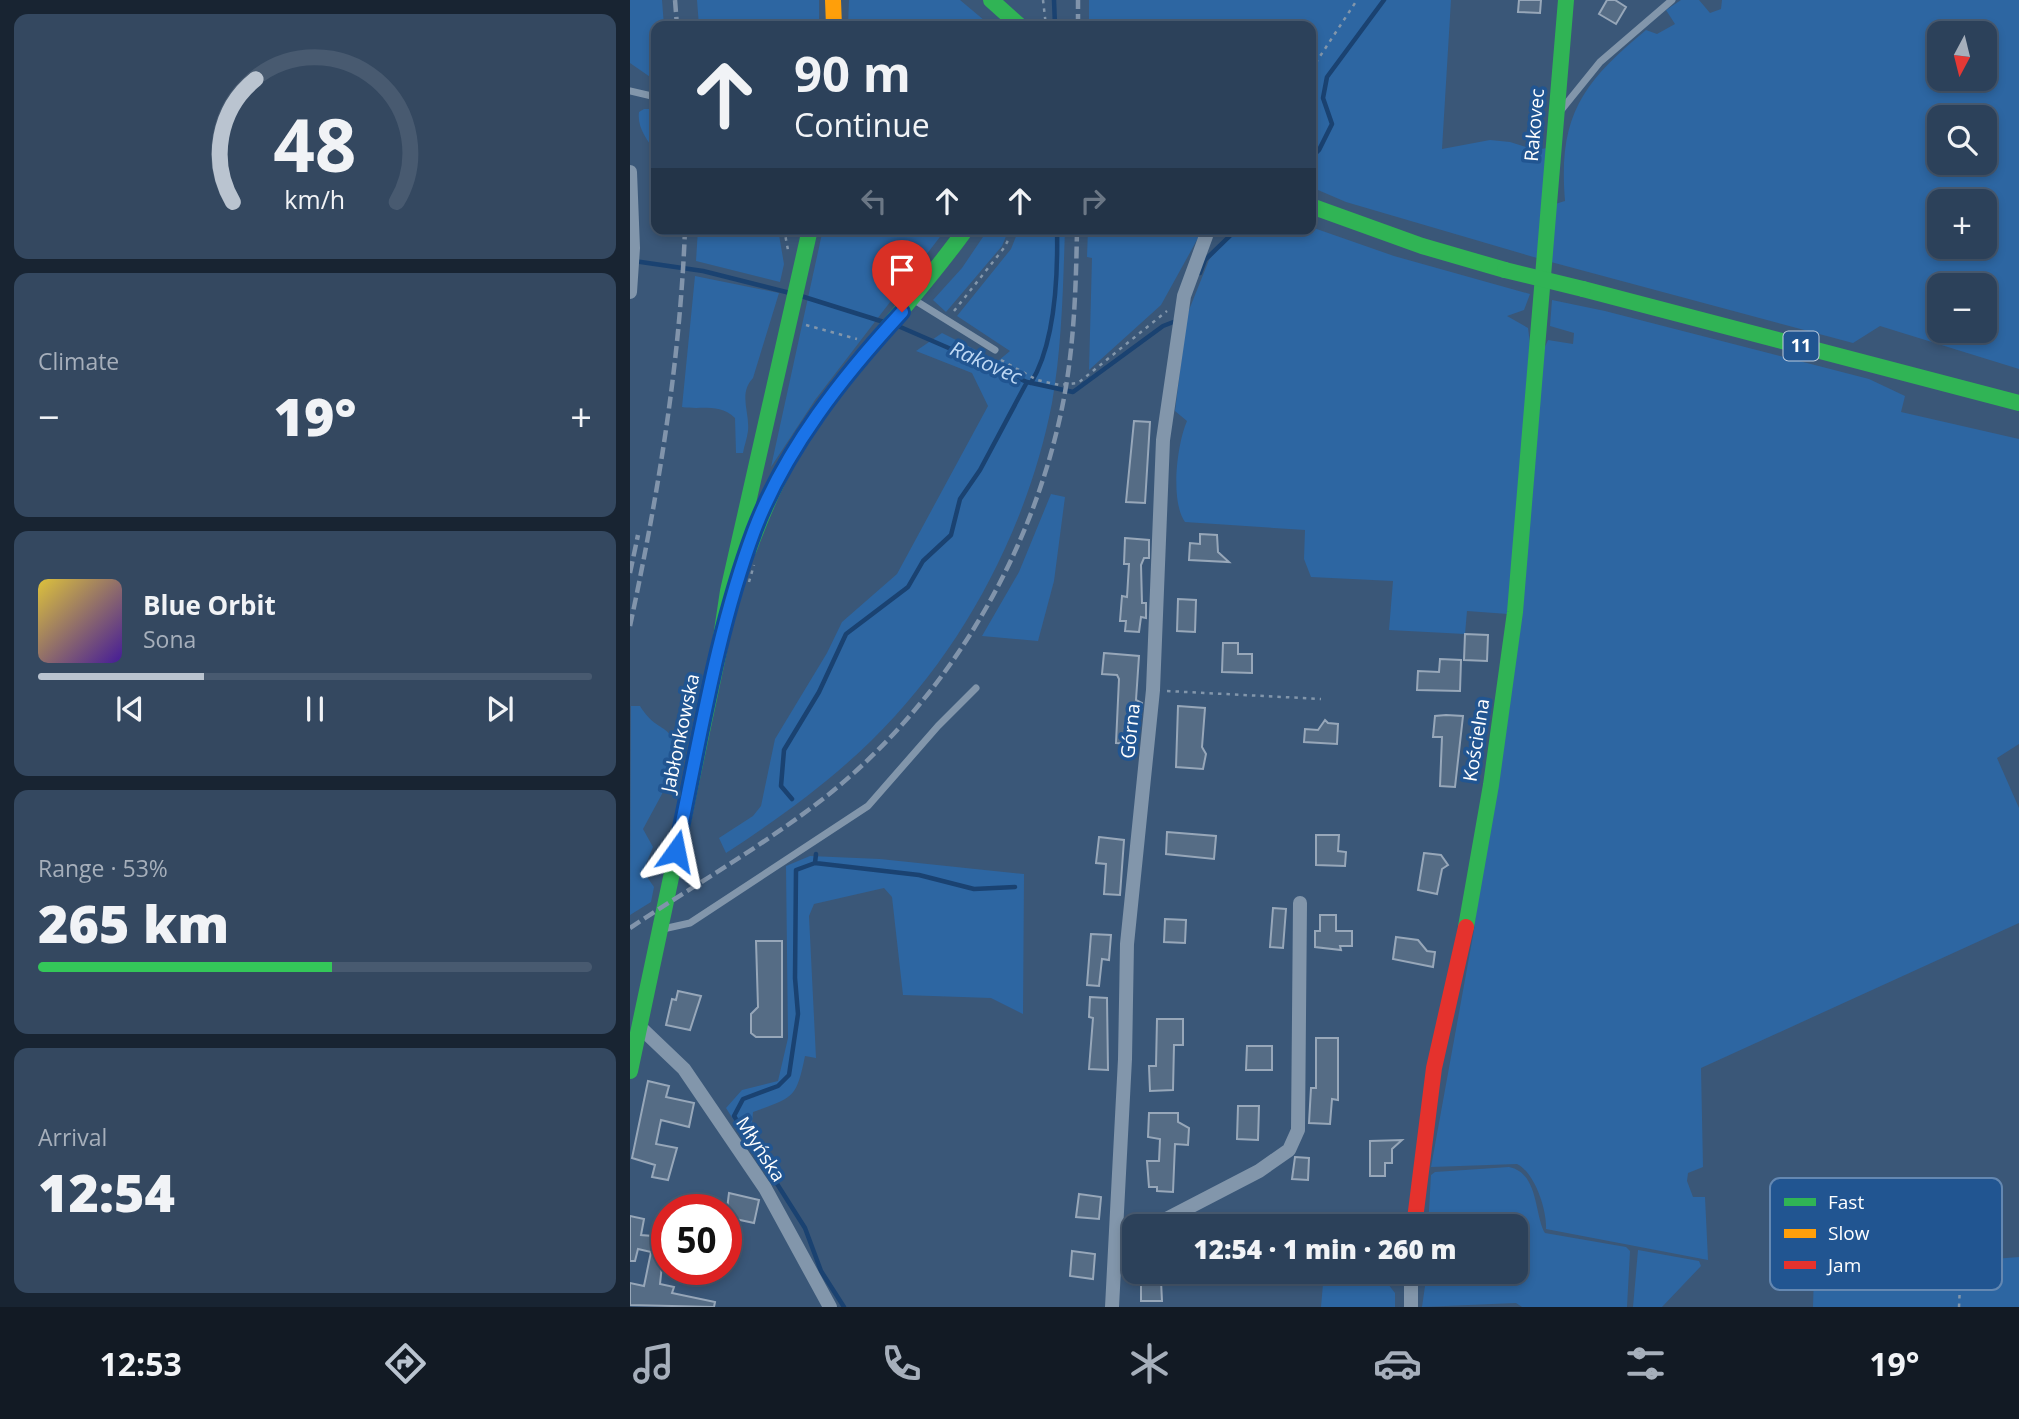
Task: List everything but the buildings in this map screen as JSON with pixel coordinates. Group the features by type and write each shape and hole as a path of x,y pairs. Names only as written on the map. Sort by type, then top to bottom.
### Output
{"main road":[{"path":"833,0 834,21"},
{"path":"991,0 1014,21"},
{"path":"1009,0 1011,21"},
{"name":"Rakovec","path":"1544,254 1566,0"},
{"name":"11","path":"1316,208 1422,246 1505,270 2019,402"},
{"path":"719,651 729,591 809,235"},
{"path":"719,651 754,531 771,494 815,418 944,262 962,235"},
{"name":"Kościelna","path":"1416,1214 1434,1068 1468,916 1504,701 1515,612 1544,254"},
{"name":"Jabłonkowska","path":"630,1071 719,651"}],"street":[{"path":"630,172 633,248 630,292"},
{"name":"Górna","path":"1112,1307 1125,1059 1127,943 1153,690 1163,440 1184,296 1206,236"},
{"path":"1175,1214 1259,1171 1289,1150 1298,1130 1300,903"},
{"name":"Młyńska","path":"640,1027 684,1069 706,1101 765,1188 830,1307"},
{"path":"1116,1234 1122,1233"},
{"path":"1411,1284 1411,1307"}],"lane":[{"path":"1556,118 1600,62 1672,0"},
{"path":"630,92 651,96"},
{"path":"912,299 949,319 995,350"},
{"path":"659,930 690,923 868,806 938,726 976,688"}],"path":[{"path":"1044,0 1046,21"},
{"path":"1316,62 1357,0"},
{"path":"949,319 1004,248 1011,235"},
{"path":"995,350 996,356 1001,360 1039,378 1059,385 1078,383 1167,311 1171,317"},
{"path":"790,318 877,340"},
{"path":"746,592 758,556"},
{"path":"1153,690 1321,699"}],"shaded area":[{"path":"630,0 662,0 664,21 651,21 651,78 630,63"},
{"path":"697,0 819,0 819,21 699,21"},
{"path":"849,0 960,0 985,21 848,21"},
{"path":"1089,0 1451,0 1442,149 1490,140 1510,142 1535,150 1547,148 1537,258 1346,202 1316,189 1316,21 1089,21"},
{"path":"1681,0 1699,0 1710,13 1721,9 1722,0 2019,0 2019,369 1935,343 1997,343 1997,273 1927,273 1927,341 1880,326 1853,343 1551,262 1555,204 1565,201 1566,146 1579,104 1605,67 1646,30 1657,34 1675,24 1666,10"},
{"path":"651,109 651,145 643,134 639,112"},
{"path":"1316,229 1394,256 1530,294 1524,310 1507,316 1528,328 1530,343 1508,614 1467,611 1465,634 1389,630 1393,581 1311,577 1304,559 1305,530 1185,522 1180,513 1176,487 1180,444 1187,421 1175,411 1187,315 1209,260 1228,235 1316,235"},
{"path":"698,235 779,235 784,264 780,282 696,261"},
{"path":"822,235 941,235 815,400 771,467"},
{"path":"984,235 1007,235 1002,246 946,312 933,300 962,268"},
{"path":"1017,235 1065,235 1060,338 1052,403 1027,495 1008,541 963,627 905,705 872,740 820,786 726,853 719,838 753,816 761,806 775,739 827,653 842,622 897,574 988,406 972,373 916,351 942,333 998,361 1010,351 957,316 1011,249"},
{"path":"1088,235 1200,235 1161,305 1089,370 1092,258 1087,257"},
{"path":"695,276 779,293 753,378 746,390 748,431 743,453 736,453 735,418 729,413 716,409 682,407"},
{"path":"1552,300 1605,311 1869,379 1905,396 1901,412 2019,439 2019,744 1997,758 2019,808 2019,923 1701,1068 1703,1167 1688,1173 1687,1181 1693,1197 1705,1197 1708,1260 1546,1229 1539,1193 1529,1175 1517,1164 1431,1167 1474,930 1544,349 1548,340 1573,344 1574,333 1550,326"},
{"path":"1051,494 1065,497 1054,581 1038,641 982,636 1019,572"},
{"path":"631,706 640,706 647,716 666,730 673,742 675,753 674,770 668,770 662,794 643,829 653,847 643,871 654,887 651,902 630,915"},
{"path":"810,856 880,859 1024,874 1023,1014 991,998 903,995 892,897 884,888 814,904 809,916 816,1058 805,1056 799,1081 791,1095 753,1112 752,1124 740,1130 726,1108 742,1090 778,1081 788,1038 786,866"},
{"path":"1509,1167 1519,1171 1531,1186 1545,1233 1626,1247 1630,1251 1627,1307 1522,1307 1516,1303 1422,1307 1425,1284 1528,1284 1528,1214 1429,1214 1431,1175 1435,1172"},
{"path":"1638,1250 1699,1261 1701,1266 1662,1307 1633,1307"},
{"path":"2019,1257 2019,1307 1813,1307 1814,1290 2002,1290 2002,1258"},
{"path":"1323,1284 1388,1284 1395,1293 1395,1307 1321,1307"}],"waterway":[{"path":"1054,0 1055,21"},
{"name":"Rakovec","path":"1316,153 1332,124 1323,98 1327,77 1384,0"},
{"path":"1031,383 1039,367 1050,329 1056,288 1057,235"},
{"name":"Rakovec","path":"1200,273 1205,260 1231,235"},
{"name":"Rakovec","path":"634,261 703,271 790,293"},
{"name":"Rakovec","path":"801,296 887,323"},
{"name":"Rakovec","path":"898,326 1027,382 1073,392 1163,326 1176,321"},
{"path":"792,799 781,786 784,750 819,692 846,634 908,587 923,561 951,535 960,499 980,470 1027,382"},
{"path":"816,854 815,863 796,870 795,978 798,1014 789,1075 778,1086 743,1099 734,1116 805,1228 821,1271 844,1307"},
{"path":"815,863 919,875 974,889 1015,887"}],"railway":[{"path":"675,0 677,21"},
{"path":"1078,0 1078,21"},
{"path":"630,626 650,528 673,379 685,235"},
{"path":"630,928 756,847 828,795 871,757 910,715 946,670 978,622 1006,571 1048,464 1062,408 1072,342 1077,235"},
{"path":"630,573 638,535"}],"traffic: fast":[{"path":"991,0 1014,21"},
{"path":"1466,927 1491,785 1515,612 1566,0"},
{"path":"1316,208 1422,246 1505,270"},
{"path":"630,1071 719,651 728,591 809,235"},
{"path":"749,549 777,483 807,430 828,400 961,235"},
{"path":"1505,270 1583,289"},
{"path":"1583,289 2019,403"}],"traffic: slow":[{"path":"833,0 834,21"}],"traffic: jam":[{"path":"1416,1214 1434,1068 1466,927"}],"route":[{"path":"676,851 719,651 754,531 789,459 815,418 873,344 902,312"}]}
